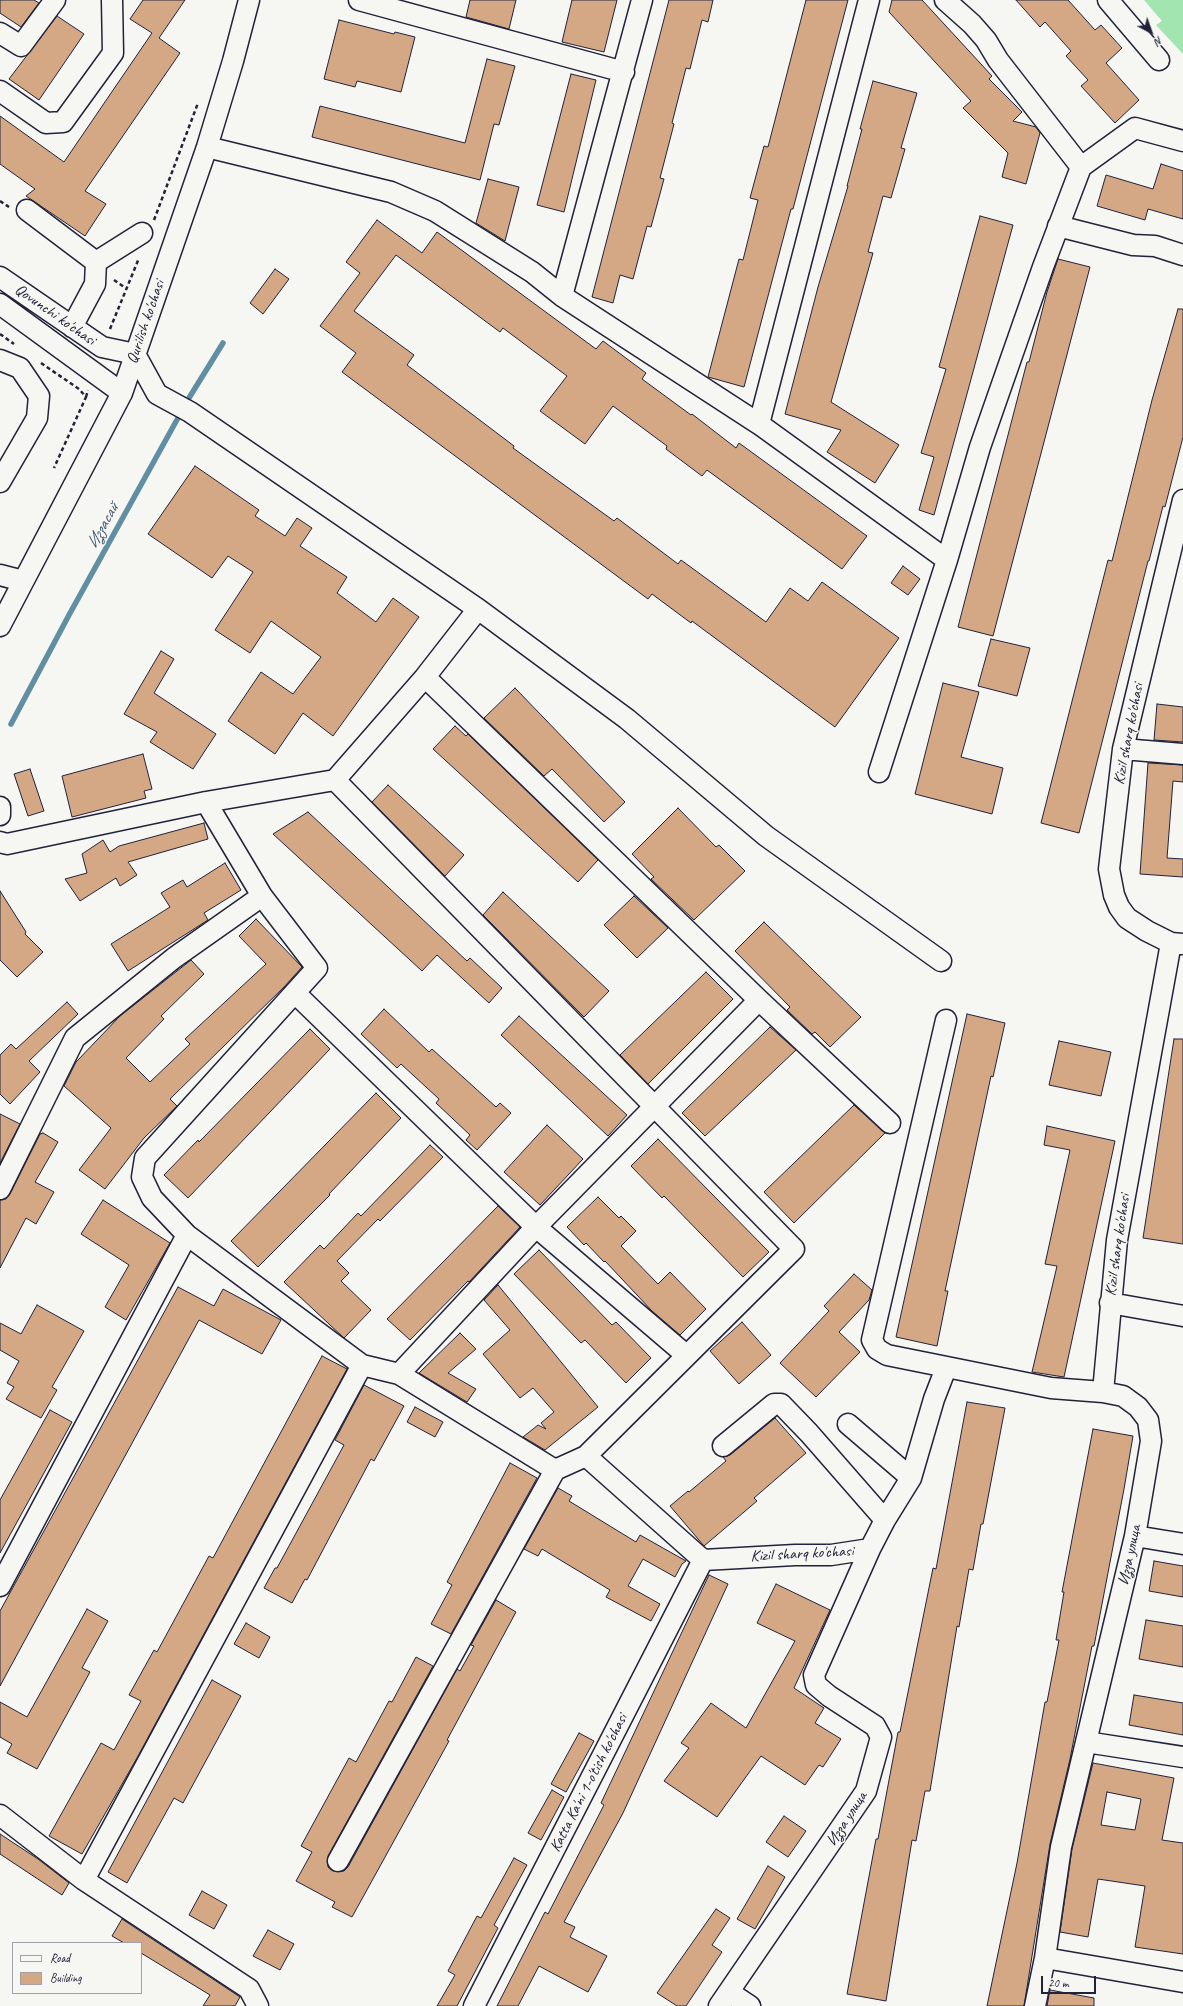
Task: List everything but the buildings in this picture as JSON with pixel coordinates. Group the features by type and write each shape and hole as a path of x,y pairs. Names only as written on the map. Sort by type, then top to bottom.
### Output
{"street":[{"path":"0,33 21,46 55,0"},
{"path":"0,90 46,123 63,122 113,53 112,0"},
{"name":"Qurilish ko'chasi","path":"0,626 122,393 207,147 233,61 249,0"},
{"path":"359,0 624,72"},
{"path":"562,296 624,72 642,0"},
{"path":"759,424 870,0"},
{"path":"945,0 972,24 986,40 998,60 1081,167"},
{"path":"1108,0 1159,60"},
{"path":"879,772 947,560 980,447 1058,226 1081,167 1134,128 1183,141"},
{"path":"207,147 391,192 435,211 532,272 562,296 759,424 947,560"},
{"path":"27,210 96,262"},
{"path":"1058,226 1134,245 1155,246 1183,255"},
{"path":"96,262 147,229"},
{"path":"72,327 95,284 96,262"},
{"name":"Qovunchi ko'chasi","path":"0,277 102,347 135,354"},
{"name":"Qovunchi ko'chasi","path":"0,304 122,393"},
{"path":"135,354 164,398"},
{"path":"0,360 20,368 39,396 37,418 0,482"},
{"path":"122,393 164,398 190,412 478,609 627,719 766,836 941,961"},
{"name":"Kizil sharq ko'chasi","path":"1103,1392 1116,1240 1177,943 1147,931 1127,918 1119,907 1110,882 1109,869 1123,749 1183,500"},
{"path":"0,575 23,581"},
{"path":"0,842 7,844 206,802 335,780 425,677 478,609"},
{"path":"425,677 759,1000 890,1123"},
{"path":"1123,749 1183,754"},
{"path":"335,780 794,1249 586,1456 555,1470 338,1861"},
{"path":"206,802 262,896 317,968 145,1158 142,1177 152,1198 187,1235 362,1364 399,1374 555,1470"},
{"path":"0,807 0,815"},
{"path":"0,1189 75,1038 174,958 262,896"},
{"path":"295,993 536,1227 686,1355"},
{"path":"399,1374 536,1227 759,1000"},
{"path":"946,1020 872,1340 876,1349 887,1355 1051,1388 1103,1392"},
{"path":"0,1586 187,1235"},
{"path":"1110,1303 1183,1316"},
{"path":"84,1880 362,1364"},
{"name":"Kizil sharq ko'chasi","path":"703,1560 795,1555 831,1555 870,1549 885,1520 911,1478 934,1399 946,1368"},
{"name":"Изза улица","path":"1035,2006 1045,1958 1061,1847 1135,1536 1151,1441 1148,1420 1138,1407 1123,1396 1103,1392"},
{"path":"723,1446 774,1404 781,1404 885,1520"},
{"path":"848,1424 911,1478"},
{"path":"586,1456 703,1560"},
{"path":"1135,1536 1183,1544"},
{"name":"Изза улица","path":"724,1999 866,1791 880,1737 875,1726 829,1696 816,1685 814,1675 870,1549"},
{"name":"Katta Ka'ni 1-o'tish ko'chasi","path":"474,2006 703,1560"},
{"path":"1086,1742 1183,1758"},
{"path":"0,1815 84,1880 249,1989 258,2006"},
{"path":"1045,1958 1183,1982"},
{"path":"724,1999 750,2006"}],"path":[{"path":"147,229 201,96"},
{"path":"108,332 141,253"}],"green space":[{"path":"1144,0 1183,0 1183,54 1156,25 1162,21"}],"waterway":[{"name":"Иззасай","path":"11,724 69,615 189,398 223,343"}]}
